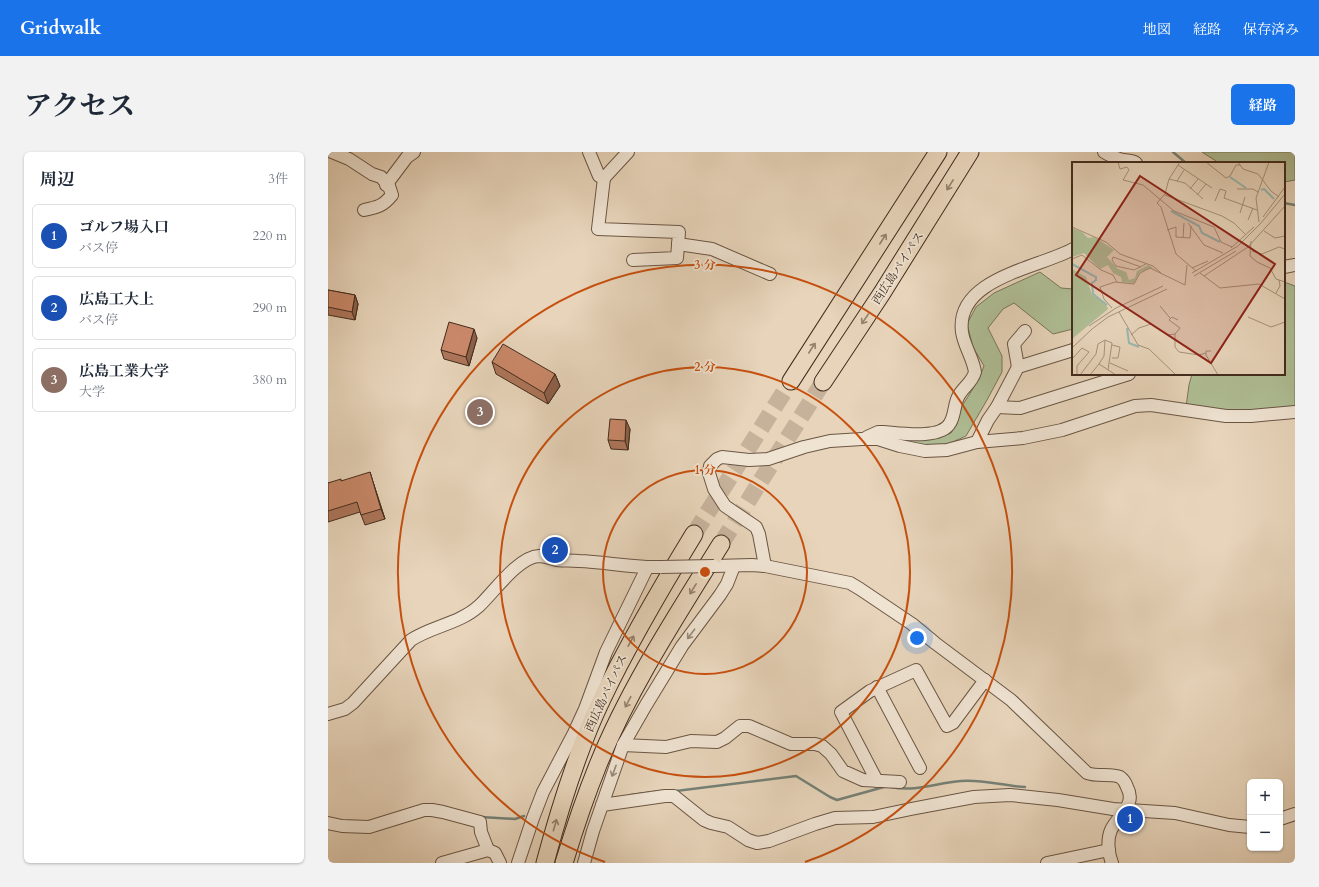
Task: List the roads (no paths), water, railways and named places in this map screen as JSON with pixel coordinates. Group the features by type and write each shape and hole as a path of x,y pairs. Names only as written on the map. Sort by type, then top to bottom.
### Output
{"highway":[{"path":"791,380 938,152"},
{"name":"西広島バイパス","path":"823,382 887,286 970,152"},
{"name":"西広島バイパス","path":"545,863 555,824 580,752 602,700 627,648 654,598 694,534"},
{"name":"西広島バイパス","path":"564,863 573,833 598,764 620,718 653,654 721,544"}],"street":[{"path":"332,152 349,159 372,174 381,177 388,186 392,195 385,203 378,207 364,210"},
{"path":"386,185 407,157 414,152"},
{"path":"589,152 599,176 604,178"},
{"path":"628,152 604,178 598,228 679,232 677,258 633,260"},
{"path":"1104,152 1115,158 1132,160 1135,162"},
{"path":"678,244 712,249 770,274"},
{"path":"862,439 878,432 935,433 950,425 959,395 971,382 975,372 962,332 963,313 971,299 985,287 1011,274 1071,253"},
{"path":"1285,267 1295,265"},
{"path":"977,442 1018,366 1014,344 1025,331"},
{"path":"1018,366 1072,350"},
{"path":"997,407 1020,408 1126,375"},
{"path":"765,566 759,534 756,527 730,510 721,502 714,489 710,479 710,466 717,459 722,457 749,460 768,459 804,447 830,442 862,439 878,439 900,446 926,451 947,450 977,442 1041,435 1079,425 1142,405 1152,405 1226,416 1251,416 1295,412"},
{"path":"328,714 345,709 353,703 411,640 454,622 472,612 512,572 521,564 530,559 539,556 556,560 578,560 647,568 752,565 765,566 850,583 912,624 1011,700 1087,773 1117,776 1123,780 1130,795 1130,802 1111,830 1109,850 1112,863"},
{"path":"584,863 602,805 623,746 682,646 727,584 734,566"},
{"path":"518,863 532,818 543,792 574,733 585,709 606,652 647,568"},
{"path":"877,781 842,712 877,687 916,670 947,726 953,723 985,680"},
{"path":"877,687 920,768"},
{"path":"623,746 666,747 691,741 718,742 740,726 749,726 791,744 815,744 822,746 831,754 843,771 863,780 900,782"},
{"path":"602,805 674,796 704,820 728,827 748,840 757,843 769,841 814,824 835,818 873,818 974,797 1010,795 1058,800 1125,810 1175,813 1229,825 1247,826"},
{"path":"328,823 342,826 369,827 424,810 432,810 480,822 481,832 488,850"},
{"path":"1283,818 1295,814"},
{"path":"442,863 488,850 495,853 500,863"},
{"path":"1047,863 1109,850"}],"waterway":[{"path":"1173,152 1185,162"},
{"path":"1285,203 1295,205"},
{"path":"676,791 796,776 837,800 884,787"},
{"path":"891,787 918,788 952,782 969,781 1025,787"},
{"path":"631,795 661,791"},
{"path":"481,817 515,819 524,816"}],"tunnel":[{"path":"694,534 791,381"},
{"path":"721,544 823,382"}],"place":[{"name":"広島工業大学","path":"480,412"},
{"name":"広島工大上","path":"555,550"},
{"name":"ゴルフ場入口","path":"1130,819"}]}
